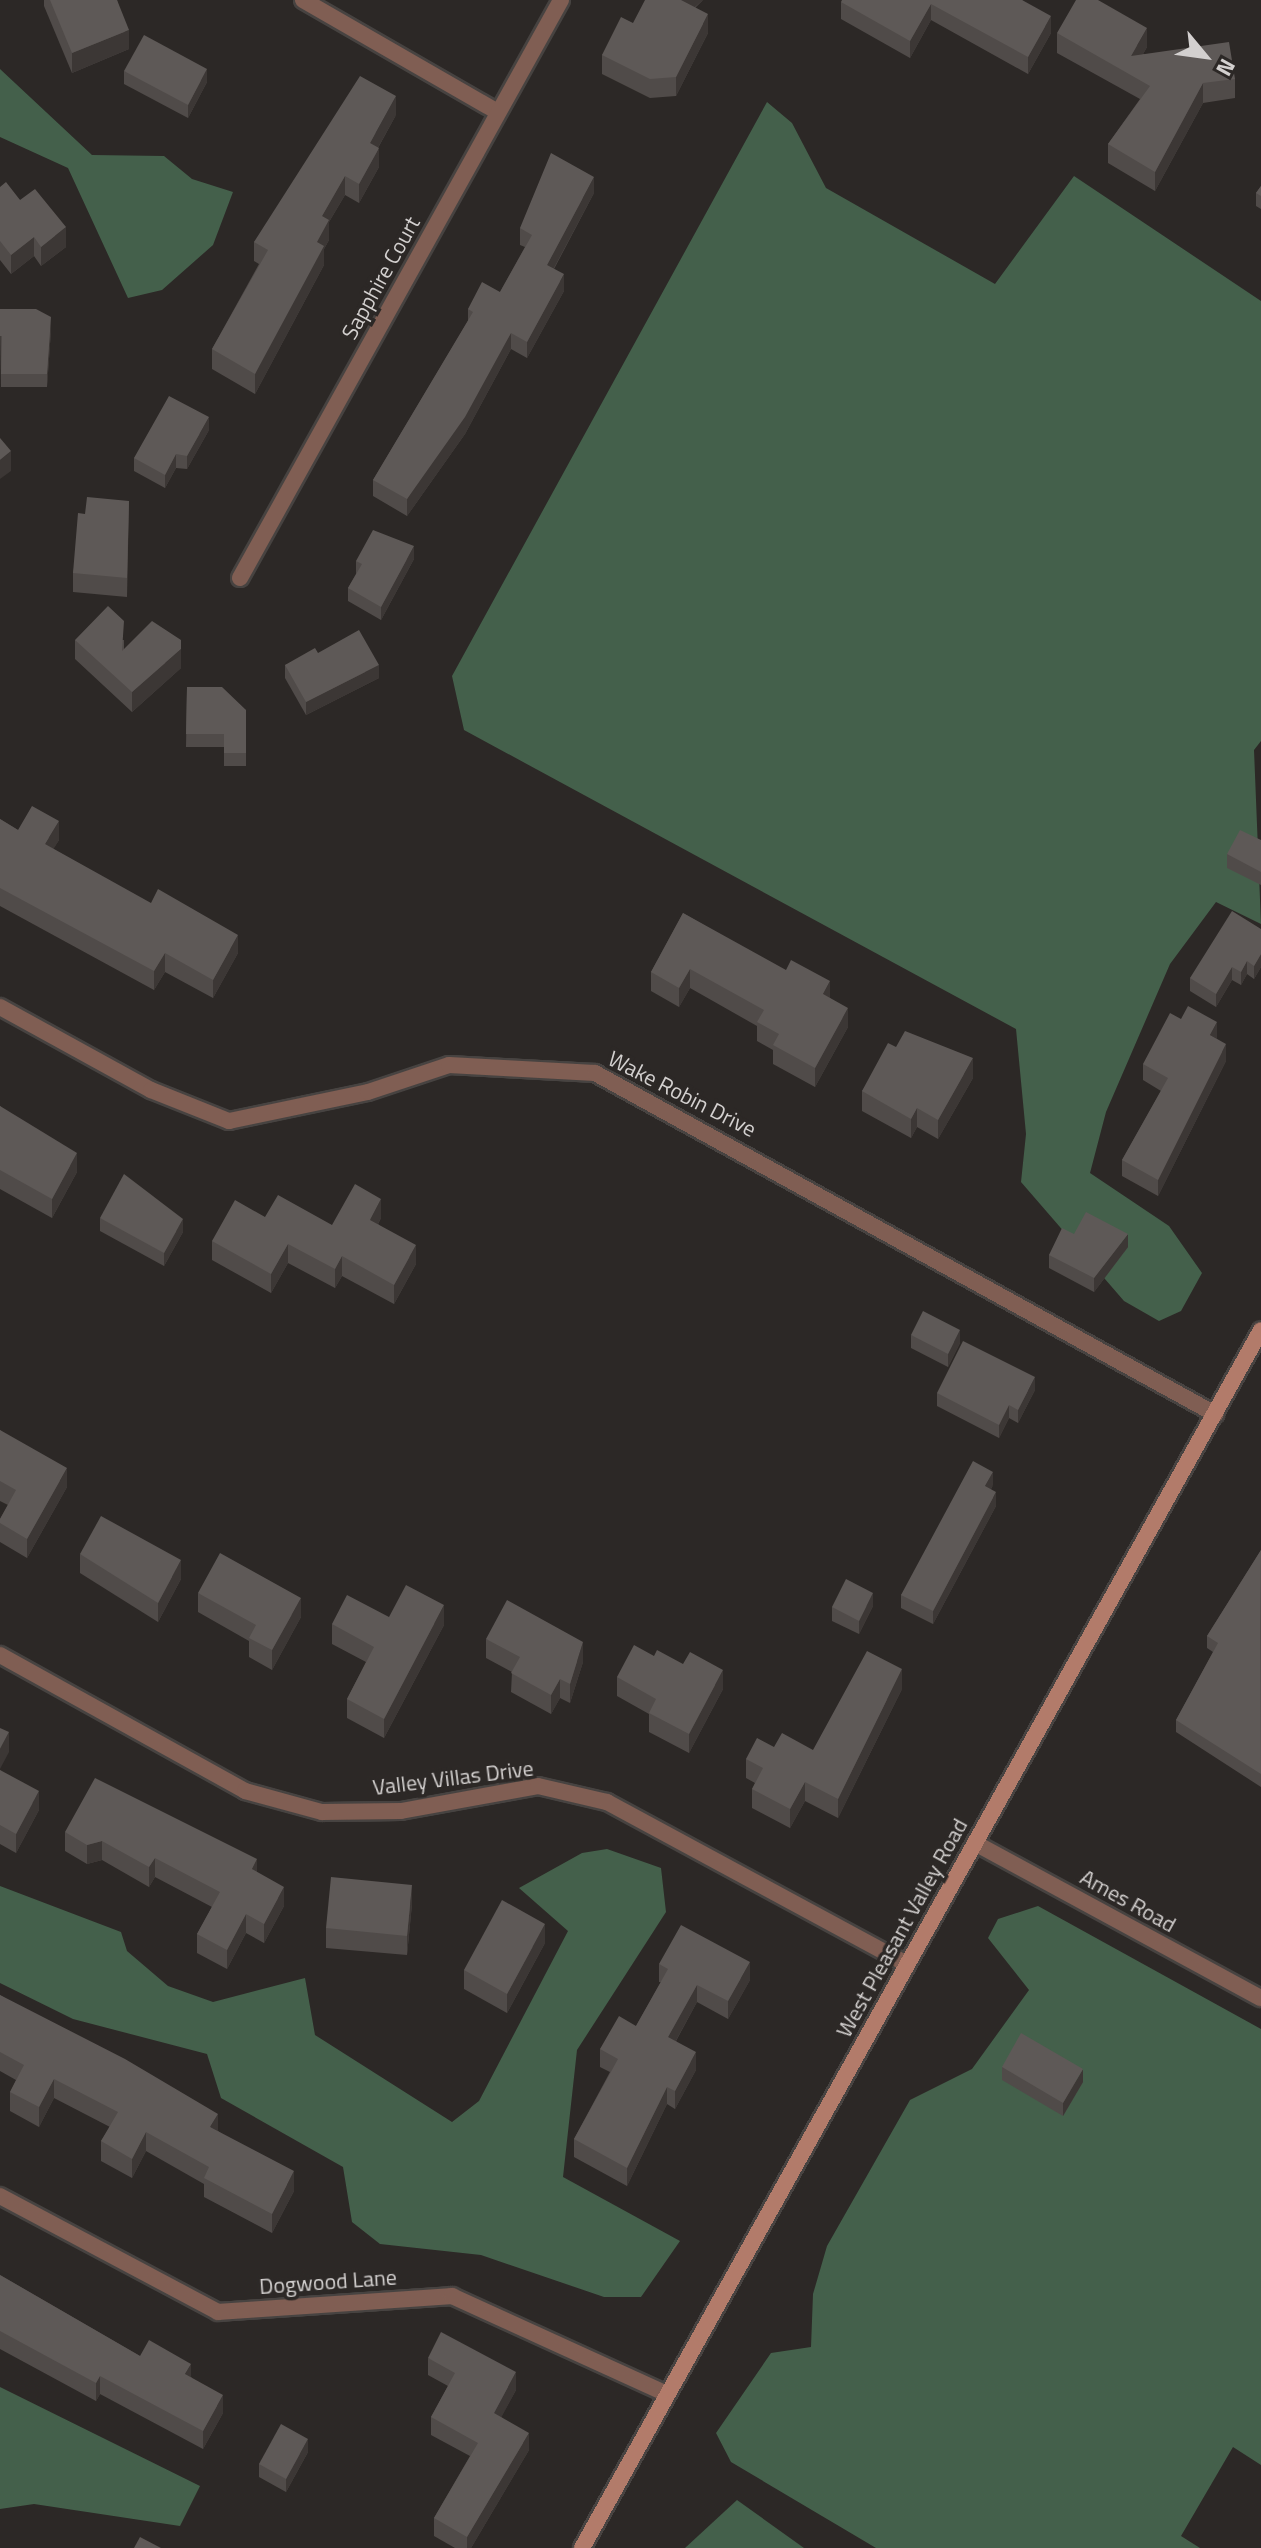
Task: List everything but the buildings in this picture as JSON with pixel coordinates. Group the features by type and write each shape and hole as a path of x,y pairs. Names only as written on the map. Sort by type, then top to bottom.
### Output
{"main road":[{"name":"West Pleasant Valley Road","path":"582,2548 1261,1330"}],"street":[{"path":"303,0 498,112"},
{"name":"Sapphire Court","path":"240,578 561,0"},
{"name":"Wake Robin Drive","path":"0,1007 151,1090 229,1121 368,1092 449,1065 595,1073 1215,1414"},
{"name":"Valley Villas Drive","path":"0,1655 245,1791 322,1812 401,1811 538,1786 607,1802 906,1964"},
{"name":"Ames Road","path":"975,1843 1261,1998"},
{"name":"Dogwood Lane","path":"0,2196 218,2312 452,2296 667,2394"}],"green space":[{"path":"0,69 92,155 164,156 192,179 233,192 213,245 162,290 128,298 68,168 0,137"},
{"path":"767,102 792,123 826,188 995,284 1074,176 1261,301 1261,741 1254,750 1261,924 1216,902 1170,964 1106,1112 1090,1173 1169,1226 1202,1273 1181,1311 1159,1321 1124,1301 1021,1182 1026,1134 1016,1029 464,730 452,676"},
{"path":"607,1849 661,1868 666,1912 577,2050 563,2177 680,2241 641,2297 604,2297 481,2255 380,2244 352,2222 343,2167 221,2098 207,2054 73,2019 0,1983 0,1886 121,1932 127,1951 168,1986 213,2002 305,1978 315,2035 452,2122 479,2101 568,1931 519,1888 582,1853"},
{"path":"1038,1906 1261,2029 1261,2465 1233,2447 1181,2536 1200,2548 876,2548 731,2462 716,2433 771,2353 811,2347 813,2294 827,2246 910,2100 972,2069 1029,1990 988,1938 998,1919"},
{"path":"0,2387 200,2486 180,2526 34,2504 0,2509"},
{"path":"737,2500 804,2548 685,2548"}]}
